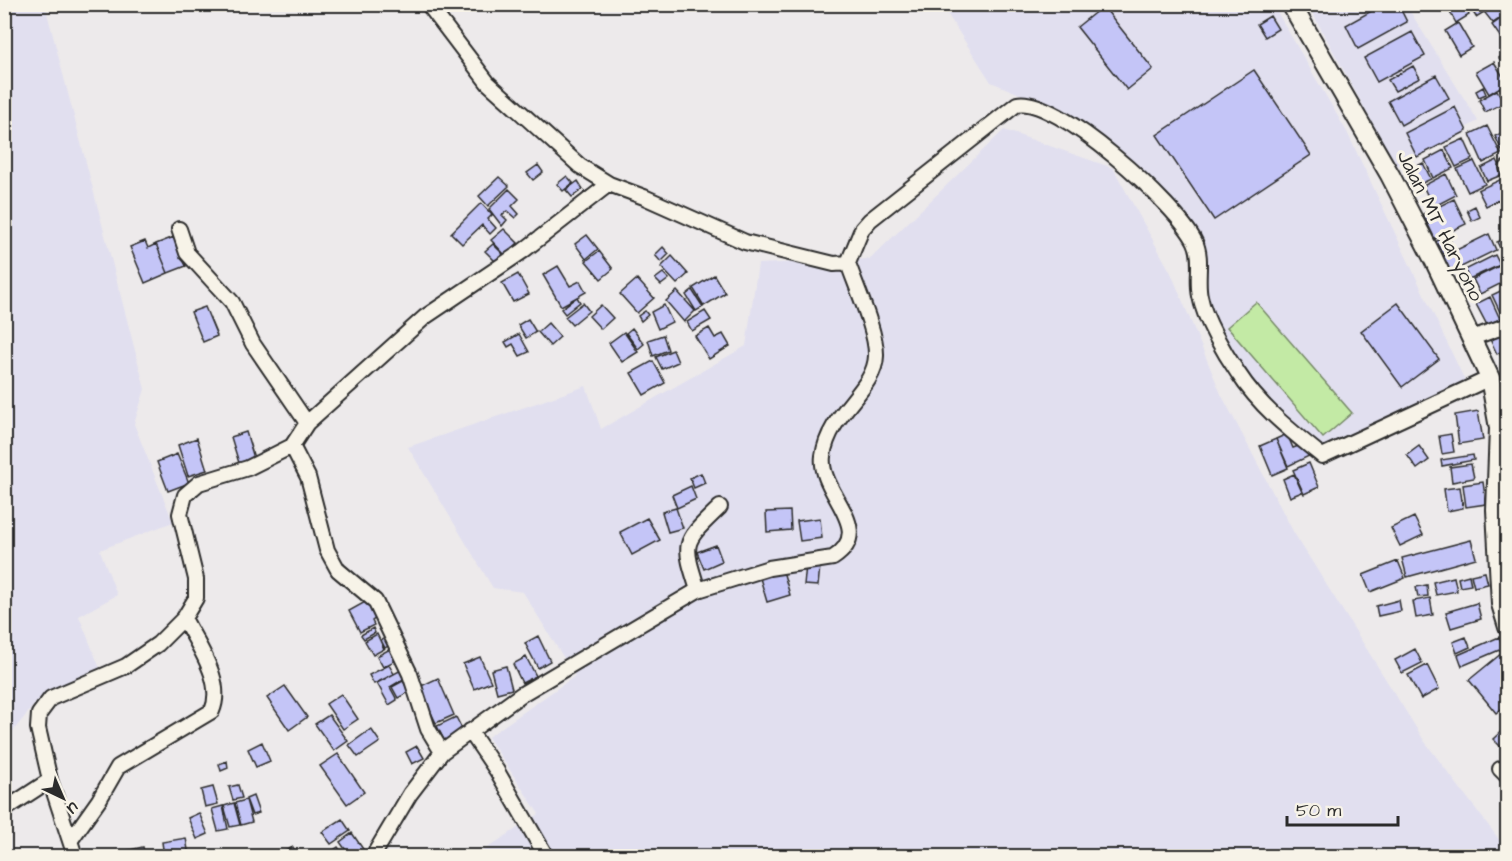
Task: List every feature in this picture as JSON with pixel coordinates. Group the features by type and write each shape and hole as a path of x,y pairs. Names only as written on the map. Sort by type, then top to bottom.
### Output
{"main road":[{"name":"Jalan MT Haryono","path":"1291,4 1390,175 1490,378 1503,427 1496,510 1501,604 1508,627"}],"street":[{"path":"428,4 488,83 579,166 609,184 745,242 834,264 848,263"},
{"path":"373,856 410,794 442,752 522,694 698,590 770,567 834,558 842,553 849,543 850,524 825,477 823,457 835,422 872,375 876,355 863,305 848,263 862,229 870,220 1017,104 1026,102 1088,135 1133,171 1189,231 1197,244 1199,295 1204,311 1238,373 1275,418 1322,456 1490,378"},
{"path":"75,856 50,780 38,728 39,714 51,698 126,666 158,644 184,618 196,598 196,579 180,514 185,495 199,483 248,468 292,446 307,423 425,317 523,251 609,184"},
{"path":"179,229 187,253 232,302 253,344 307,423"},
{"path":"1472,338 1508,325"},
{"path":"292,446 308,477 327,550 338,570 375,601 410,674 428,729 442,752"},
{"path":"698,590 687,554 687,543 696,529 720,507"},
{"path":"70,841 99,800 118,766 212,711 216,701 216,683 184,618"},
{"path":"470,731 497,771 546,856"},
{"path":"4,810 50,780"}],"shaded area":[{"path":"5,5 45,5 145,389 134,424 173,522 100,550 117,595 79,616 101,671 38,700 5,741"},
{"path":"945,5 1273,5 1347,132 1468,387 1326,454 1277,424 1222,345 1208,303 1204,243 1121,157 1051,107 991,82 948,15"},
{"path":"1308,5 1406,5 1478,121 1396,166"},
{"path":"1004,130 1113,168 1171,273 1221,394 1294,533 1425,742 1507,850 1507,856 475,856 539,814 488,737 575,676 523,592 493,588 408,447 586,386 601,429 746,346 758,264 870,259"}],"green space":[{"path":"1256,302 1352,413 1323,438 1227,327"}],"building":[{"path":"1384,4 1398,4 1407,22 1358,49 1346,25"},
{"path":"1458,4 1463,4 1469,15 1456,23 1449,10"},
{"path":"1468,4 1486,4 1489,9 1476,17"},
{"path":"1497,4 1508,4 1508,13 1493,23 1485,13"},
{"path":"1103,6 1153,69 1127,90 1077,27"},
{"path":"1508,14 1505,25 1508,37 1503,41 1492,25"},
{"path":"1270,16 1278,29 1265,37 1257,24"},
{"path":"1458,23 1472,47 1459,55 1445,31"},
{"path":"1412,32 1425,56 1377,82 1364,58"},
{"path":"1508,52 1508,70 1499,58"},
{"path":"1494,62 1507,83 1489,94 1476,72"},
{"path":"1413,66 1420,78 1395,91 1388,80"},
{"path":"1254,70 1311,155 1214,220 1157,135"},
{"path":"1436,75 1449,98 1401,125 1388,101"},
{"path":"1508,84 1508,103 1500,87"},
{"path":"1483,87 1486,94 1479,97 1476,91"},
{"path":"1497,90 1504,103 1485,112 1479,100"},
{"path":"1455,107 1467,131 1417,157 1405,133"},
{"path":"1487,126 1501,154 1483,163 1470,134"},
{"path":"1508,130 1508,161 1507,161 1495,136"},
{"path":"1464,139 1473,159 1456,167 1446,147"},
{"path":"1444,150 1453,168 1433,178 1425,160"},
{"path":"1497,160 1504,174 1487,181 1481,168"},
{"path":"1474,161 1485,184 1468,192 1457,169"},
{"path":"1423,163 1431,179 1416,186 1409,170"},
{"path":"538,165 543,172 533,180 527,173"},
{"path":"1446,174 1456,195 1433,207 1423,186"},
{"path":"567,176 573,183 563,191 557,184"},
{"path":"499,177 509,186 488,206 479,196"},
{"path":"1504,178 1508,195 1486,206 1478,190"},
{"path":"578,181 583,189 572,197 566,190"},
{"path":"509,189 519,199 512,206 519,214 515,218 507,211 502,215 507,220 502,226 489,209"},
{"path":"1454,199 1466,224 1435,239 1423,214"},
{"path":"481,203 492,215 488,219 496,228 490,234 482,225 462,244 451,233"},
{"path":"1475,206 1480,217 1472,221 1467,210"},
{"path":"504,229 518,243 505,255 491,240"},
{"path":"1489,234 1496,250 1449,273 1442,257"},
{"path":"587,235 598,249 586,259 575,244"},
{"path":"1448,235 1454,249 1441,255 1435,242"},
{"path":"174,237 186,266 168,273 156,244"},
{"path":"1508,237 1508,253 1504,255 1497,242"},
{"path":"145,241 148,248 156,244 168,273 145,283 130,247"},
{"path":"493,244 506,257 498,264 485,251"},
{"path":"663,247 669,254 661,262 655,255"},
{"path":"599,251 613,269 601,279 586,261"},
{"path":"1495,255 1500,265 1469,279 1465,270"},
{"path":"672,256 688,274 677,284 661,267"},
{"path":"1501,265 1508,280 1480,294 1473,279"},
{"path":"558,266 570,286 580,281 586,292 561,306 543,275"},
{"path":"663,273 669,279 661,285 655,279"},
{"path":"518,274 529,294 513,302 502,283"},
{"path":"714,275 725,293 704,306 693,288"},
{"path":"637,279 654,298 637,313 620,294"},
{"path":"1507,288 1508,313 1502,316 1492,295"},
{"path":"692,290 703,307 696,311 686,295"},
{"path":"677,291 695,311 684,322 666,301"},
{"path":"577,297 580,302 565,314 561,309"},
{"path":"1490,297 1500,319 1487,325 1476,304"},
{"path":"583,303 589,311 572,325 565,317"},
{"path":"1398,303 1439,359 1402,387 1361,331"},
{"path":"601,305 613,318 601,329 589,316"},
{"path":"664,305 672,322 658,329 651,312"},
{"path":"205,307 217,336 203,342 191,312"},
{"path":"645,311 648,315 641,321 638,316"},
{"path":"705,311 711,320 692,331 687,322"},
{"path":"528,319 536,332 526,338 518,325"},
{"path":"548,323 560,337 550,346 538,332"},
{"path":"632,328 644,344 638,349 626,333"},
{"path":"709,328 715,338 723,334 730,346 709,359 695,336"},
{"path":"1500,331 1508,348 1497,354 1489,337"},
{"path":"624,332 638,352 622,362 609,343"},
{"path":"519,334 529,352 520,356 513,344 508,347 505,342"},
{"path":"663,335 668,350 653,356 648,340"},
{"path":"673,350 678,362 662,369 656,357"},
{"path":"1508,351 1508,369 1505,370 1500,354"},
{"path":"653,361 665,383 644,395 631,373"},
{"path":"1508,397 1508,415 1505,416 1502,398"},
{"path":"1478,411 1483,440 1459,444 1455,415"},
{"path":"246,432 254,458 239,463 231,437"},
{"path":"1287,434 1293,448 1304,444 1309,456 1288,466 1276,439"},
{"path":"1451,434 1454,452 1442,454 1439,436"},
{"path":"197,438 207,470 188,476 178,445"},
{"path":"1276,439 1288,468 1272,475 1260,446"},
{"path":"1419,446 1429,460 1417,469 1407,455"},
{"path":"177,454 189,483 168,491 157,462"},
{"path":"1473,455 1474,460 1442,466 1441,460"},
{"path":"1309,463 1319,487 1304,494 1293,470"},
{"path":"1471,464 1474,478 1452,482 1450,467"},
{"path":"701,473 705,483 694,488 690,478"},
{"path":"1294,474 1302,492 1290,497 1283,479"},
{"path":"1483,482 1486,504 1466,507 1463,485"},
{"path":"691,486 696,499 677,508 672,495"},
{"path":"1460,487 1463,508 1447,511 1444,489"},
{"path":"676,508 683,528 668,532 662,512"},
{"path":"790,511 791,530 767,532 766,512"},
{"path":"1414,517 1423,535 1400,546 1391,528"},
{"path":"647,518 660,540 632,555 620,532"},
{"path":"820,518 822,538 800,541 797,521"},
{"path":"1471,540 1476,558 1407,577 1402,558"},
{"path":"716,545 722,561 704,569 697,552"},
{"path":"1398,561 1405,578 1370,592 1363,575"},
{"path":"806,565 820,566 818,586 804,585"},
{"path":"783,571 790,595 767,602 760,578"},
{"path":"1485,572 1488,584 1474,587 1471,575"},
{"path":"1469,575 1471,585 1460,587 1458,578"},
{"path":"1454,577 1457,591 1436,595 1433,582"},
{"path":"1427,585 1428,596 1418,597 1416,587"},
{"path":"1430,598 1433,615 1416,618 1413,601"},
{"path":"1399,600 1401,611 1378,616 1376,606"},
{"path":"367,601 376,618 372,621 374,625 360,632 349,611"},
{"path":"1477,603 1481,619 1451,628 1446,612"},
{"path":"373,628 375,633 364,639 361,635"},
{"path":"377,634 384,649 373,655 365,641"},
{"path":"538,636 550,661 538,668 525,643"},
{"path":"387,637 391,644 385,648 381,640"},
{"path":"1466,637 1470,647 1457,653 1453,642"},
{"path":"1499,637 1504,648 1462,666 1458,655"},
{"path":"392,648 398,659 383,667 377,656"},
{"path":"1415,649 1422,663 1402,673 1395,660"},
{"path":"1502,653 1508,660 1508,704 1496,713 1469,680"},
{"path":"480,657 491,682 474,689 463,664"},
{"path":"526,657 536,676 522,683 513,664"},
{"path":"389,665 394,674 374,684 369,675"},
{"path":"1427,665 1439,689 1421,699 1408,675"},
{"path":"506,666 512,689 497,693 491,670"},
{"path":"403,669 407,677 390,687 397,700 389,705 377,683"},
{"path":"438,678 454,715 436,723 419,687"},
{"path":"403,681 409,692 398,698 392,687"},
{"path":"285,686 307,717 289,730 267,698"},
{"path":"341,694 358,719 343,729 326,704"},
{"path":"329,715 348,741 334,751 315,724"},
{"path":"456,717 464,733 445,742 437,726"},
{"path":"1508,725 1508,754 1493,739"},
{"path":"371,729 380,742 358,757 349,745"},
{"path":"262,742 270,761 256,767 248,749"},
{"path":"417,746 424,758 412,764 406,752"},
{"path":"338,754 364,792 347,804 320,766"},
{"path":"227,761 228,768 221,771 219,764"},
{"path":"238,785 242,798 233,800 229,787"},
{"path":"213,787 218,804 205,807 201,790"},
{"path":"253,796 259,813 252,815 246,799"},
{"path":"246,800 252,822 241,825 235,803"},
{"path":"234,803 240,825 230,827 224,806"},
{"path":"223,806 228,829 218,831 212,809"},
{"path":"199,813 208,834 197,839 188,818"},
{"path":"342,819 350,831 331,844 322,832"},
{"path":"352,833 365,852 359,856 350,856 340,842"},
{"path":"186,838 189,856 164,856 162,842"},
{"path":"143,847 145,856 105,856"},
{"path":"293,847 298,856 285,856 283,852"},
{"path":"338,847 344,856 325,856"}]}
